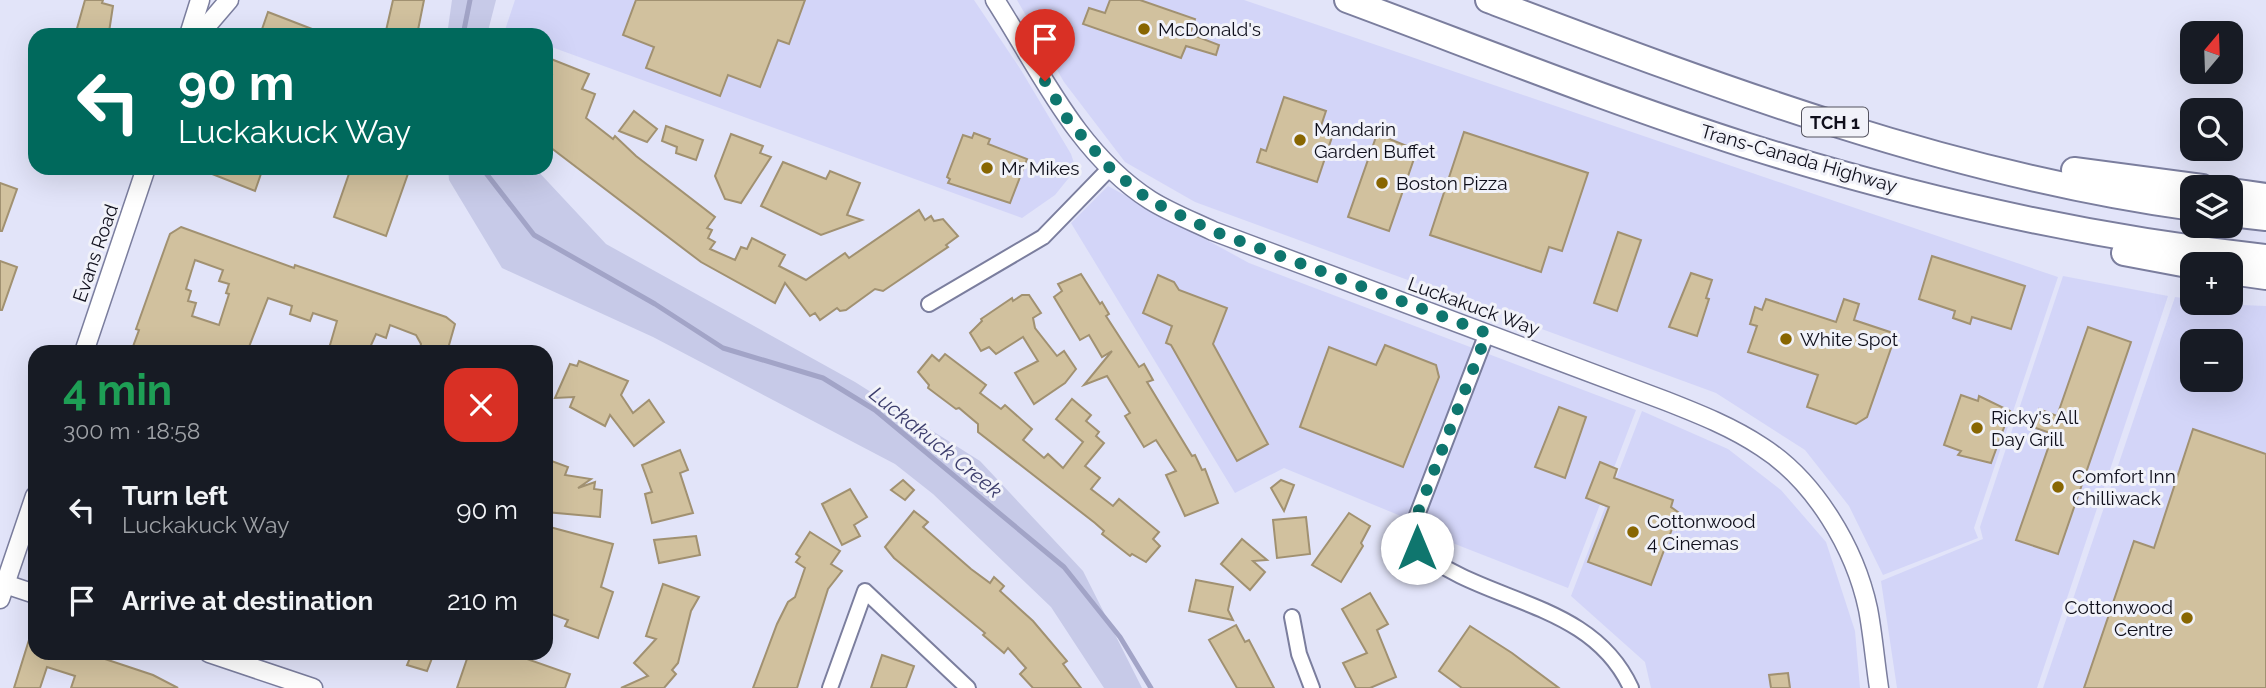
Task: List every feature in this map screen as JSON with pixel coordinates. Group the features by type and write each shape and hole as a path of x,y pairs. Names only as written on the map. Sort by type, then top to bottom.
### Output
{"highway":[{"name":"Trans-Canada Highway","path":"1347,0 1670,119 1847,175 2051,225 2266,257"},
{"name":"TCH 1","path":"1488,0 1758,97 1934,153 2018,175 2180,206"},
{"path":"1934,153 2180,184"},
{"path":"1847,175 2069,243 2180,264"},
{"path":"2243,192 2266,195"},
{"path":"2243,215 2266,218"},
{"path":"2243,274 2266,277"}],"street":[{"path":"191,28 200,0"},
{"path":"205,28 229,0"},
{"name":"Luckakuck Way","path":"995,0 1068,120 1110,168 1149,200 1213,231 1722,424 1765,449 1798,478 1839,534 1854,566 1868,609 1879,688"},
{"path":"929,304 1043,237 1110,168"},
{"name":"Evans Road","path":"86,345 144,175"},
{"path":"1487,333 1414,523 1417,548 1437,565 1546,609 1593,637 1614,661 1631,688"},
{"path":"28,517 3,592 28,594"},
{"path":"830,688 865,591 968,688"},
{"path":"1292,617 1299,654 1312,688"},
{"path":"230,660 313,688"}],"shaded area":[{"path":"452,0 496,0 489,28 448,28"},
{"path":"515,0 974,0 1021,70 1071,154 1076,169 1055,195 1022,218 553,48 553,28 506,28"},
{"path":"1017,0 1244,0 2058,277 1974,528 1978,538 1883,575 1849,506 1805,450 1716,393 1195,202 1125,162 1064,82"},
{"path":"449,175 542,175 606,244 855,382 980,461 1083,571 1142,688 1104,688 1051,607 933,494 895,464 653,337 502,268 449,180"},
{"path":"1108,186 1249,263 1636,410 1568,588 1455,544 1435,530 1284,468 1235,493 1071,223"},
{"path":"2063,276 2168,296 2037,688 1897,688 1881,581 1983,539 1980,527"},
{"name":"Cottonwood Centre","path":"2175,297 2180,298 2180,315 2243,315 2243,305 2266,306 2266,688 2043,688"},
{"path":"1642,411 1728,449 1781,490 1826,542 1855,631 1860,688 1651,688 1645,662 1571,596"}],"building":[{"path":"85,0 103,0 102,3 113,6 110,28 77,28"},
{"path":"393,0 424,0 418,28 387,28"},
{"path":"636,0 805,0 789,44 778,40 760,87 728,75 720,96 646,68 654,47 623,35"},
{"name":"McDonald's","path":"1110,0 1140,0 1195,19 1190,34 1219,45 1216,55 1186,46 1181,58 1083,24 1089,8 1105,13"},
{"path":"268,12 309,28 262,28"},
{"path":"553,60 589,74 582,89 595,94 586,118 613,139 615,136 636,156 715,217 707,228 712,230 708,238 715,242 710,249 735,260 741,247 747,249 752,238 785,255 779,266 806,280 845,253 849,258 919,210 925,220 931,216 934,221 943,219 958,236 946,245 948,247 883,291 875,289 846,310 840,311 837,308 820,320 815,313 810,316 785,283 775,303 701,262 553,149"},
{"name":"Mandarin Garden Buffet","path":"1284,97 1326,111 1321,126 1334,131 1317,182 1257,162 1261,149 1266,151"},
{"path":"634,111 657,129 647,142 619,131"},
{"path":"666,126 703,140 696,160 676,153 677,147 662,141"},
{"path":"1464,132 1588,173 1562,251 1549,247 1541,272 1430,235"},
{"name":"Mr Mikes","path":"974,133 990,139 988,144 1027,159 1010,203 948,183 950,179 947,177 963,135 972,138"},
{"path":"731,134 763,146 760,153 771,157 741,203 725,199 715,176"},
{"name":"Boston Pizza","path":"1377,134 1417,150 1389,231 1348,217"},
{"path":"783,162 826,179 830,171 860,183 847,215 862,220 821,235 761,206"},
{"path":"215,175 261,175 255,191"},
{"path":"349,175 408,175 386,236 334,217"},
{"path":"0,183 17,189 2,231 0,231"},
{"path":"181,227 294,268 295,265 446,317 455,324 449,345 421,345 416,335 390,325 386,338 376,334 371,345 330,345 337,321 313,313 310,321 290,314 292,306 268,298 250,345 134,345 139,330 136,329 170,234","holes":["195,260 223,270 219,281 229,284 226,293 229,294 219,325 192,316 196,303 188,301 191,291 186,289"]},
{"path":"1618,232 1641,240 1617,311 1594,303"},
{"path":"1932,256 2025,286 2011,329 1972,317 1970,324 1953,318 1955,311 1919,299"},
{"path":"0,261 17,267 2,310 0,310"},
{"path":"1691,273 1712,280 1697,336 1669,327"},
{"path":"1081,274 1100,304 1102,302 1109,314 1106,316 1139,367 1144,364 1153,380 1147,382 1192,456 1195,455 1202,470 1205,469 1218,503 1185,516 1166,475 1176,471 1156,440 1144,447 1125,416 1130,413 1107,376 1084,385 1112,351 1102,357 1089,335 1080,340 1054,297 1062,291 1058,284"},
{"path":"1158,275 1174,282 1179,290 1227,308 1213,344 1268,444 1237,461 1171,345 1166,343 1172,326 1143,313"},
{"path":"1022,295 1029,295 1041,313 1033,318 1035,328 1057,356 1064,351 1076,369 1065,383 1034,404 1015,373 1038,361 1023,337 996,354 989,347 981,351 970,333 981,319 1012,298 1013,301"},
{"path":"1766,299 1836,322 1844,299 1859,304 1854,320 1896,334 1867,417 1856,424 1807,407 1818,375 1748,352 1757,326 1750,324 1755,307 1762,310"},
{"name":"Comfort Inn Chilliwack","path":"2088,327 2131,342 2058,554 2016,540 2053,434 2033,427 2039,409 2057,416"},
{"path":"1385,345 1436,365 1439,377 1403,467 1300,427 1329,347 1376,365"},
{"path":"945,354 986,385 980,393 1001,409 1005,405 1032,429 1023,440 1044,458 1048,454 1063,468 1083,442 1056,419 1072,399 1091,415 1086,421 1099,432 1096,436 1104,443 1085,466 1100,478 1091,489 1113,506 1119,499 1159,532 1153,539 1160,546 1146,562 1132,554 1130,556 1102,534 1104,531 1095,523 978,432 978,424 959,408 956,409 928,388 929,385 918,372 932,355 939,361"},
{"path":"579,361 628,381 621,395 633,413 649,400 664,422 634,446 610,415 605,426 570,407 574,397 555,398 570,364 577,366"},
{"name":"Ricky's All Day Grill","path":"1961,395 1978,401 1979,396 2010,411 1991,463 1958,455 1961,451 1944,445"},
{"path":"1559,407 1586,417 1565,478 1535,467"},
{"name":"Cottonwood Centre","path":"2193,429 2266,454 2266,688 2084,688 2134,541 2154,548"},
{"path":"680,450 688,470 680,473 693,513 652,523 645,494 652,492 642,465"},
{"path":"553,462 568,467 565,475 591,479 578,488 595,482 594,489 602,490 600,517 553,513"},
{"name":"Cottonwood 4 Cinemas","path":"1600,462 1617,469 1614,478 1673,500 1671,507 1682,515 1676,530 1672,529 1651,585 1588,562 1609,507 1586,498"},
{"path":"903,480 914,490 905,500 891,490"},
{"path":"1281,480 1294,485 1284,511 1271,488"},
{"path":"850,489 867,517 854,525 860,536 842,545 822,504"},
{"path":"914,511 928,522 923,527 971,569 990,583 994,577 1004,586 1000,591 1033,621 1067,661 1063,664 1081,688 1033,688 1020,674 1026,668 1008,648 1004,653 983,635 985,633 894,558 885,547"},
{"path":"1349,513 1370,526 1361,543 1363,546 1341,582 1312,565"},
{"path":"1306,517 1310,554 1277,558 1273,520"},
{"path":"553,528 613,544 601,587 613,592 598,638 565,626 568,620 553,615"},
{"path":"810,532 840,551 831,564 842,571 828,589 797,688 753,688 777,624 788,602 795,597 805,568 796,562 800,557 796,554"},
{"path":"696,536 700,555 659,563 654,540"},
{"path":"1242,539 1267,560 1253,561 1265,572 1250,590 1221,564"},
{"path":"1196,580 1233,587 1228,610 1233,620 1189,611"},
{"path":"663,584 699,597 691,611 678,663 672,670 676,674 664,688 621,688 648,676 634,663 656,639 646,636"},
{"path":"1370,593 1388,624 1377,630 1396,677 1370,688 1356,688 1343,663 1367,653 1342,609"},
{"path":"1236,625 1245,642 1249,640 1274,688 1237,688 1209,640"},
{"path":"1470,626 1559,688 1462,688 1439,671"},
{"path":"28,643 28,660 108,660 153,675 178,688 71,688 75,676 47,667 40,688 14,688"},
{"path":"882,655 914,666 906,688 871,688"},
{"path":"409,660 431,660 427,671 407,665"},
{"path":"467,660 530,660 570,674 565,688 457,688"},
{"path":"1788,673 1790,688 1771,688 1769,675"}],"waterway":[{"name":"Luckakuck Creek","path":"464,28 470,0"},
{"name":"Luckakuck Creek","path":"487,175 534,235 655,304 723,348 823,378 875,410 1064,567 1120,637 1151,688"}],"place":[{"name":"McDonald's","path":"1144,29"},
{"name":"Mandarin Garden Buffet","path":"1300,140"},
{"name":"Mr Mikes","path":"987,168"},
{"name":"Boston Pizza","path":"1382,183"},
{"name":"White Spot","path":"1786,339"},
{"name":"Ricky's All Day Grill","path":"1977,428"},
{"name":"Comfort Inn Chilliwack","path":"2058,487"},
{"name":"Cottonwood 4 Cinemas","path":"1633,532"},
{"name":"Cottonwood Centre","path":"2187,618"}],"route":[{"path":"1045,81 1068,120 1110,168 1149,200 1213,231 1487,333 1414,523 1417,548"}]}
